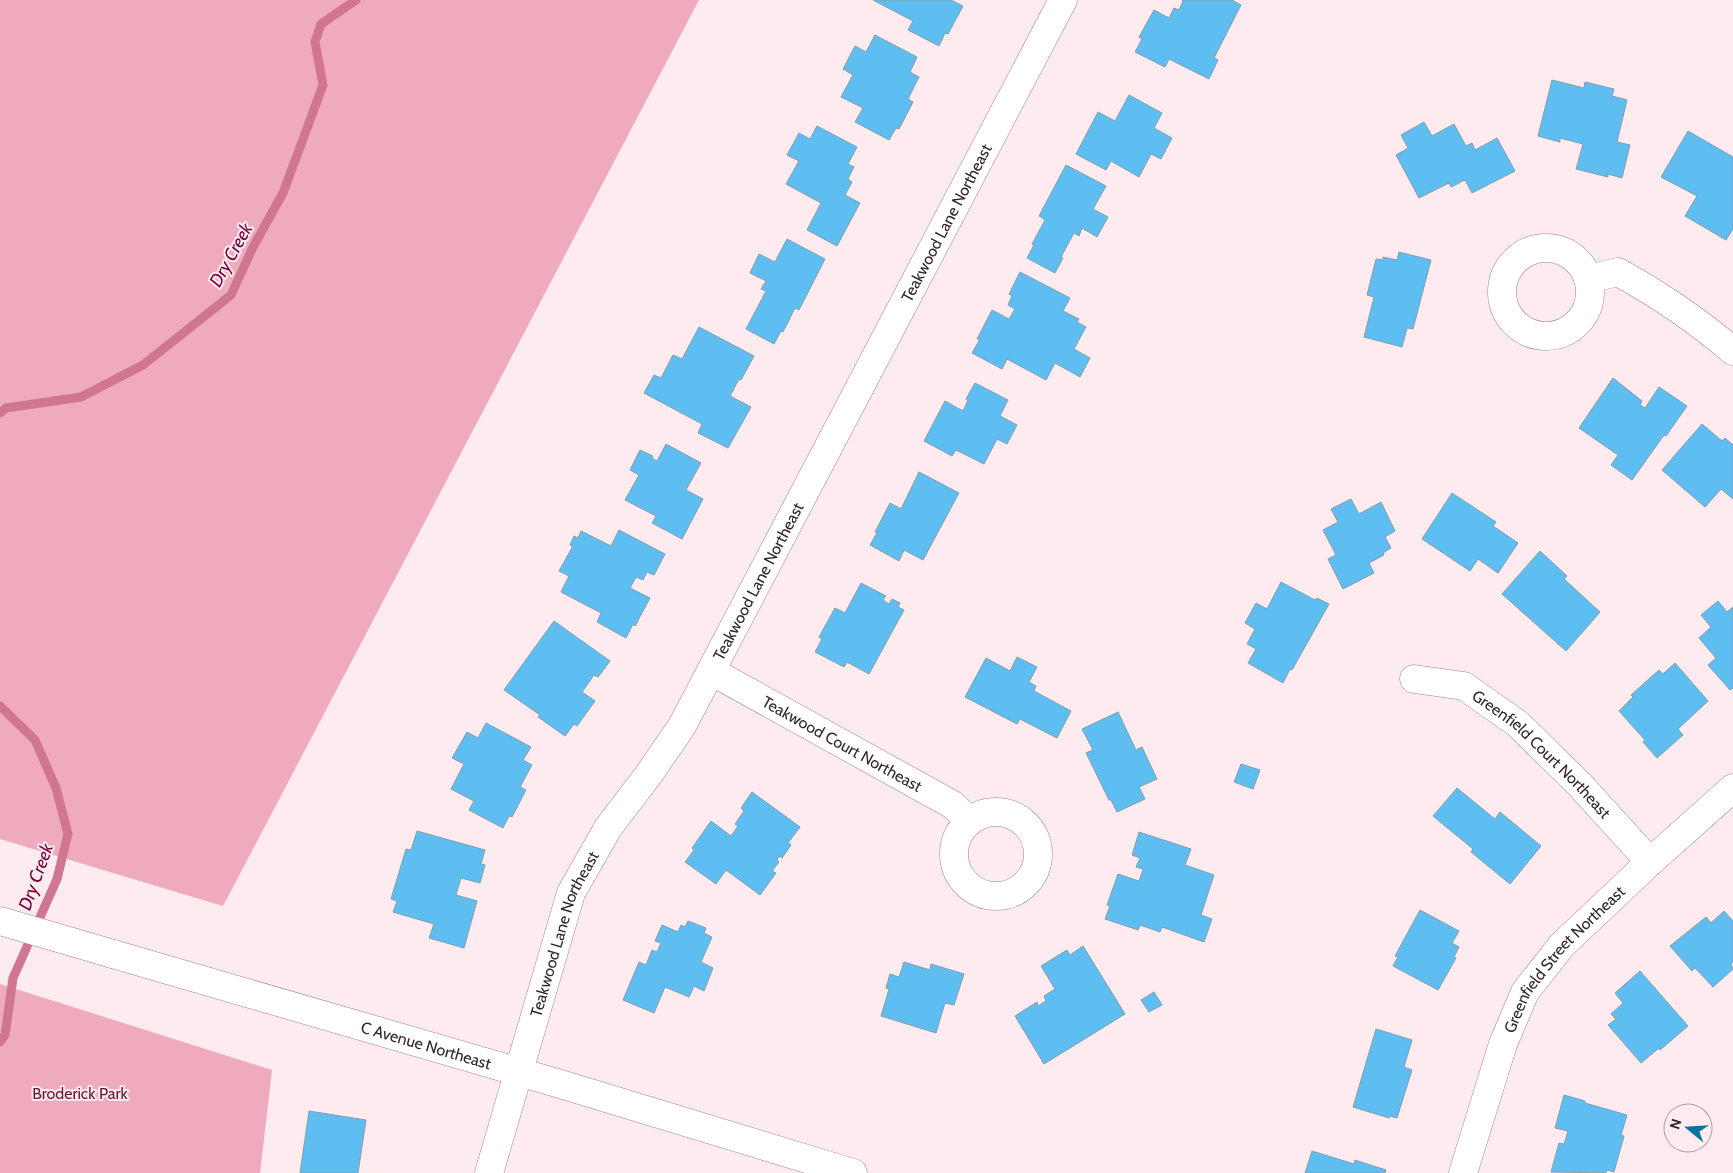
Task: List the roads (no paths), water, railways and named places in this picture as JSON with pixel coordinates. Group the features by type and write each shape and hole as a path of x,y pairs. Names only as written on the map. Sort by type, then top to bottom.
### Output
{"street":[{"name":"Teakwood Lane Northeast","path":"489,1173 571,894 608,828 682,726 1063,0"},
{"path":"1588,279 1618,272 1639,284 1733,350"},
{"name":"Teakwood Court Northeast","path":"711,671 953,804 969,821"},
{"name":"Greenfield Court Northeast","path":"1414,679 1464,686 1518,724 1580,785 1650,862"},
{"name":"Greenfield Street Northeast","path":"1464,1173 1503,1044 1525,992 1562,945 1650,862 1733,788"},
{"name":"C Avenue Northeast","path":"0,921 519,1071 853,1173"}],"waterway":[{"name":"Dry Creek","path":"0,413 6,408 81,397 143,365 231,295 253,247 283,193 323,85 315,42 321,24 356,0"},
{"name":"Dry Creek","path":"0,706 35,740 56,788 68,834 57,879 13,978 5,1035 0,1042"}],"park label":[{"name":"Broderick Park","path":"80,1093"}]}
